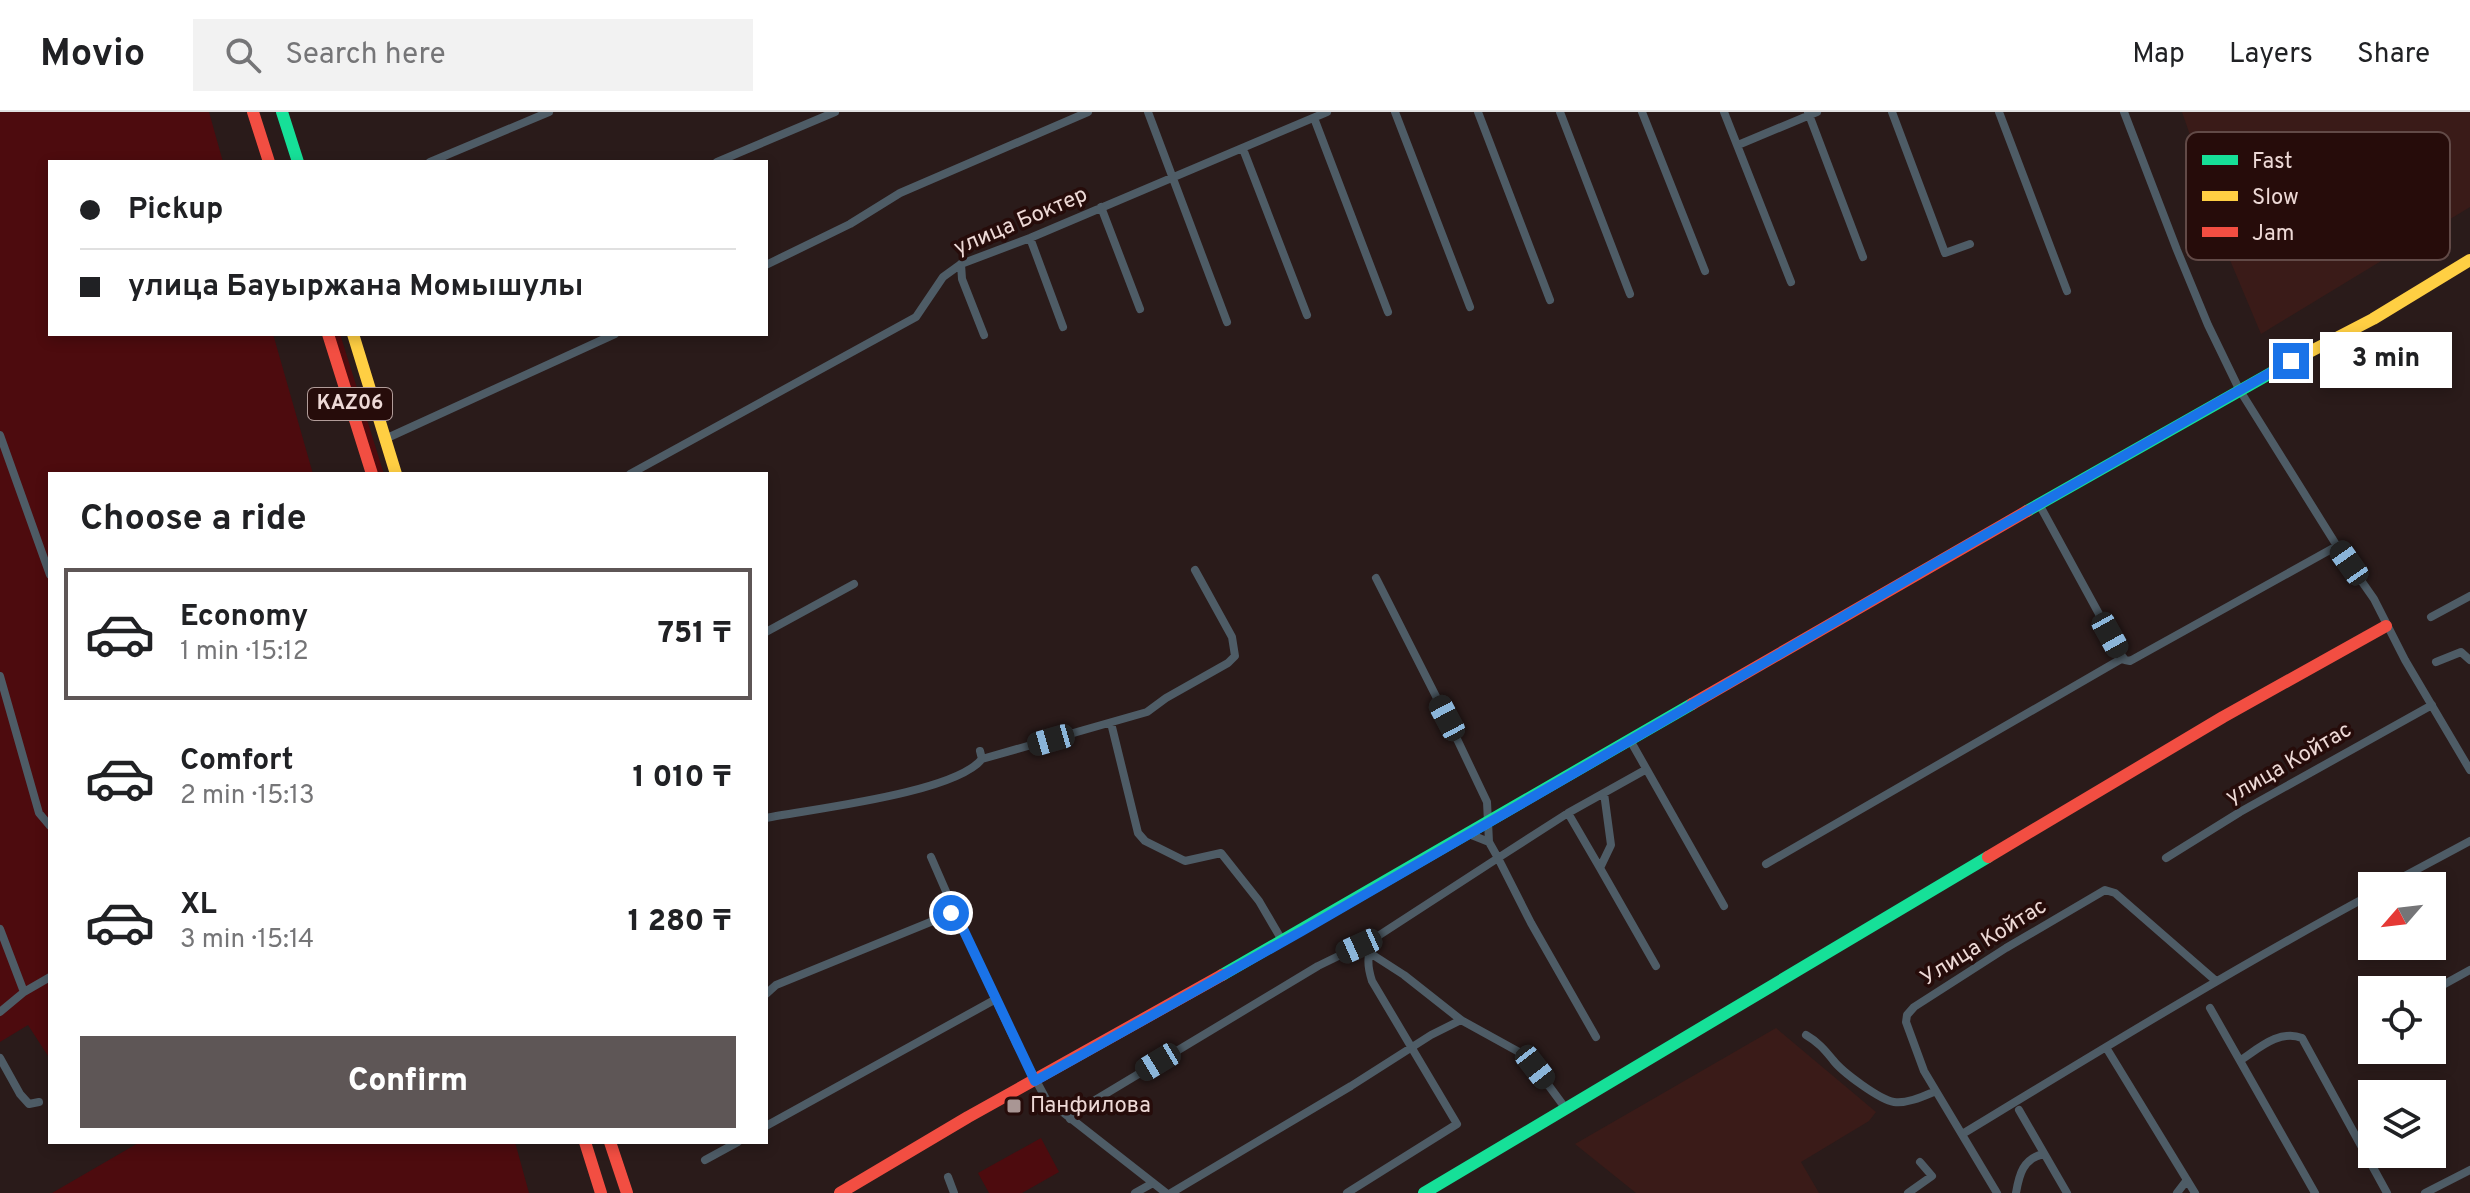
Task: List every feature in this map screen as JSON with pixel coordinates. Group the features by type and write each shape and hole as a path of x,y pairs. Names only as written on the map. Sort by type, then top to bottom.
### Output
{"main road":[{"path":"268,160 254,115 273,112"},
{"path":"282,112 297,160"},
{"path":"840,1193 1283,942 2239,389 2373,319 2470,260"},
{"name":"KАZ06","path":"329,336 371,472"},
{"name":"KАZ06","path":"354,336 395,472"},
{"path":"1424,1193 2223,717 2386,626"},
{"path":"586,1144 601,1193"},
{"path":"611,1144 627,1193"}],"street":[{"path":"435,160 549,112"},
{"path":"722,160 835,112"},
{"path":"768,264 850,224 900,193 1088,112"},
{"path":"1148,112 1227,322"},
{"name":"улица Боктер","path":"634,472 916,317 943,277 961,264 1030,238 1327,112"},
{"path":"1395,112 1470,307"},
{"path":"1478,112 1550,300"},
{"path":"1560,112 1630,294"},
{"path":"1642,112 1705,271"},
{"path":"1724,112 1791,282"},
{"path":"1892,112 1945,253 1970,244"},
{"path":"1999,112 2067,291"},
{"path":"2124,112 2182,262 2239,389 2337,546 2374,599 2386,626 2470,770"},
{"path":"1738,145 1811,113 1863,257"},
{"path":"1314,118 1388,312"},
{"path":"1243,149 1307,315"},
{"path":"1101,207 1140,309"},
{"path":"1030,238 1063,327"},
{"path":"961,264 962,279 984,335"},
{"path":"385,440 611,336"},
{"path":"0,435 48,569"},
{"path":"2039,504 2123,658 2130,661 2337,546"},
{"path":"768,818 948,780 971,770 981,755 1147,712 1235,656 1232,637 1195,570"},
{"path":"1376,578 1487,802 1489,842 1596,1037"},
{"path":"768,631 854,584"},
{"path":"2431,617 2470,596"},
{"path":"2436,662 2461,652 2470,660"},
{"path":"1766,864 2123,658"},
{"path":"0,676 39,813 48,824"},
{"name":"улица Койтас","path":"2166,858 2240,812 2432,705"},
{"path":"1111,723 1138,833 1145,841 1185,861 1221,853 1259,901 1283,942"},
{"path":"1630,740 1724,906"},
{"path":"1347,1193 1457,1124 1372,981 1366,964 1378,936 1568,813 1645,770"},
{"path":"1600,868 1611,845 1604,793"},
{"path":"1568,813 1656,966"},
{"path":"1469,834 1489,842"},
{"path":"2412,872 2470,841"},
{"path":"931,857 1046,1099 1169,1193 1461,1020"},
{"name":"Улица Койтас","path":"1964,1133 1924,1071 1909,1033 1907,1015 1914,1007 2006,948 2105,890 2115,893 2216,981"},
{"path":"1997,1193 1964,1133 2216,981 2358,902"},
{"path":"768,992 776,985 955,912"},
{"path":"0,929 24,992"},
{"path":"1070,1119 1077,1111 1318,966 1359,946 1461,1020 1519,1052 1535,1067 1566,1109"},
{"path":"2446,983 2470,970"},
{"path":"0,1012 24,992 48,978"},
{"path":"768,1125 996,999"},
{"path":"2210,1008 2315,1193"},
{"path":"1806,1035 1821,1045 1850,1076 1890,1102 1936,1091"},
{"path":"2241,1060 2280,1037 2294,1035 2302,1038 2387,1193"},
{"path":"2107,1049 2195,1193"},
{"path":"1,1062 29,1104 39,1102"},
{"path":"2019,1110 2067,1193"},
{"path":"705,1160 734,1144"},
{"path":"2016,1193 2026,1164 2032,1157 2044,1154"},
{"path":"1908,1193 1932,1176 1920,1162"},
{"path":"2425,1193 2470,1170"},
{"path":"948,1177 954,1193"},
{"path":"2177,1193 2187,1180"},
{"path":"1135,1193 1153,1183"}],"shaded area":[{"path":"0,112 209,112 222,160 48,160 48,336 274,336 312,472 48,472 48,1056 28,1025 0,1042"},
{"path":"2182,112 2470,112 2470,207 2450,219 2450,132 2189,132"},
{"path":"2230,260 2383,260 2261,334"},
{"path":"334,336 341,336 383,472 376,472"},
{"path":"1776,1028 1876,1112 1869,1121 1801,1162 1819,1193 1636,1193 1575,1144"},
{"path":"1041,1138 1059,1172 1022,1193 989,1193 978,1173"},
{"path":"137,1144 516,1144 529,1193 52,1193"}],"traffic: fast":[{"path":"282,112 297,160"},
{"path":"2027,511 2294,360"},
{"path":"1222,975 1692,704"},
{"path":"1424,1193 1988,857"}],"traffic: slow":[{"path":"2294,360 2373,319 2470,260"},
{"path":"354,336 395,472"}],"traffic: jam":[{"path":"253,112 268,160"},
{"path":"329,336 371,472"},
{"path":"1692,704 2027,511"},
{"path":"1988,857 2223,717 2386,626"},
{"path":"840,1193 968,1117 1222,975"},
{"path":"586,1144 601,1193"},
{"path":"611,1144 627,1193"}],"place":[{"name":"Панфилова","path":"1014,1106"}],"route":[{"path":"951,913 955,912 1035,1081 1302,931 1385,880 1488,824 1941,560 2291,361"}]}
